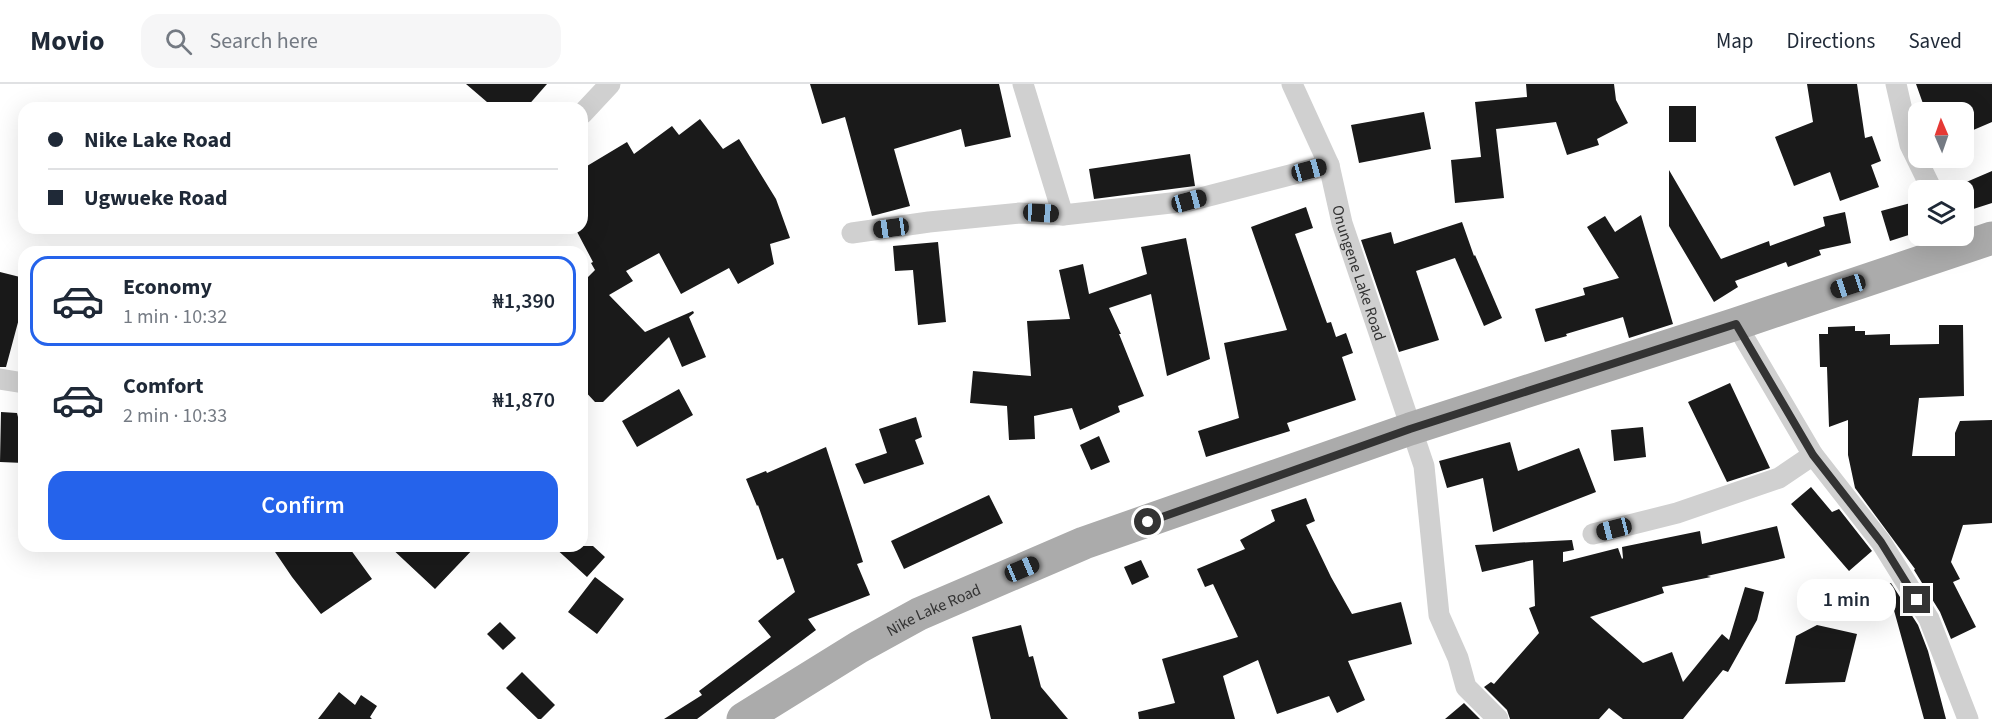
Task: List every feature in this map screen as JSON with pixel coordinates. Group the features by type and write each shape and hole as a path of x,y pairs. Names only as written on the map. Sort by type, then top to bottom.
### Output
{"main road":[{"name":"Nike Lake Road","path":"1974,240 1992,238"},
{"name":"Nike Lake Road","path":"743,719 859,647 919,615 1084,543 1410,429 1736,324 1947,246"}],"street":[{"path":"588,108 610,84"},
{"path":"1023,84 1063,214"},
{"name":"Onungene Lake Road","path":"1292,84 1329,165 1342,223 1424,466 1439,615 1458,658 1466,687 1498,719"},
{"path":"1896,84 1910,145 1927,180"},
{"path":"852,233 929,222 1020,213 1063,214 1189,201 1329,165"},
{"path":"1736,324 1813,455 1881,542 1929,620 1968,719"},
{"path":"0,379 18,382"},
{"path":"1593,534 1677,513 1779,478 1813,455"}],"building":[{"path":"466,84 547,84 531,102 487,102"},
{"path":"810,84 999,84 1011,137 965,147 961,129 894,149 910,206 872,216 845,117 822,124"},
{"path":"1526,84 1614,84 1616,100 1628,123 1597,139 1599,145 1567,155 1556,122 1496,129 1504,198 1455,203 1451,160 1481,157 1475,102 1527,97"},
{"path":"1807,84 1857,84 1865,138 1872,136 1881,161 1871,165 1879,187 1840,201 1830,172 1794,186 1775,137 1813,122"},
{"path":"1916,84 1992,84 1992,122 1974,130 1974,102 1922,102"},
{"path":"1669,106 1696,106 1696,142 1669,142"},
{"path":"1424,112 1431,149 1359,163 1351,125"},
{"path":"700,119 723,149 739,139 776,199 790,238 770,244 774,264 738,284 729,268 681,294 659,253 626,271 633,281 609,295 645,332 693,311 694,313 689,317 706,357 682,367 669,337 603,402 595,402 588,394 588,277 595,270 591,263 593,262 588,253 588,246 585,246 578,234 588,234 588,165 627,142 634,154 672,126 679,135"},
{"path":"1190,154 1195,186 1094,199 1089,169"},
{"path":"1669,170 1721,259 1769,241 1770,246 1825,226 1823,217 1845,212 1851,243 1819,250 1821,255 1788,267 1786,262 1735,281 1738,287 1714,302 1669,226"},
{"path":"1992,171 1992,203 1974,209 1974,180 1971,180"},
{"path":"1908,204 1908,235 1890,241 1881,211"},
{"path":"1306,207 1313,228 1295,234 1327,323 1331,322 1336,337 1346,333 1353,353 1342,357 1356,400 1287,423 1290,431 1206,457 1198,431 1239,418 1224,343 1287,330 1251,227"},
{"path":"1641,215 1673,324 1629,338 1623,317 1545,342 1535,309 1585,295 1583,288 1619,278 1587,227 1605,216 1615,232"},
{"path":"1462,222 1474,256 1502,318 1484,326 1455,258 1416,271 1439,340 1399,352 1361,240 1391,232 1394,244"},
{"path":"1186,238 1210,359 1167,376 1151,294 1109,308 1144,396 1118,406 1120,412 1080,430 1072,408 1034,416 1035,439 1009,440 1007,406 970,403 973,371 1031,376 1027,321 1070,319 1059,270 1083,264 1089,294 1147,274 1141,247"},
{"path":"938,242 946,322 918,325 913,270 895,271 893,246"},
{"path":"0,272 18,276 18,322 6,367 0,367"},
{"path":"1939,325 1963,325 1964,396 1919,398 1912,456 1955,456 1955,433 1960,421 1992,420 1992,523 1963,525 1951,562 1960,579 1953,582 1976,627 1951,639 1940,612 1915,569 1855,488 1848,455 1848,420 1829,427 1827,367 1820,367 1819,334 1828,334 1828,327 1855,326 1855,331 1865,331 1865,335 1890,334 1890,345 1939,344"},
{"path":"1730,383 1770,468 1727,482 1688,402"},
{"path":"679,389 693,415 637,447 622,421"},
{"path":"1,412 17,413 18,463 0,462"},
{"path":"916,417 922,437 915,440 924,464 864,484 855,464 887,453 879,429"},
{"path":"1643,427 1646,457 1614,461 1611,430"},
{"path":"1099,436 1110,462 1091,470 1080,445"},
{"path":"1510,442 1518,471 1579,448 1596,492 1493,532 1483,478 1447,488 1439,461"},
{"path":"826,447 863,562 857,564 870,595 808,619 816,630 697,719 664,719 702,695 699,691 771,637 758,621 795,592 783,558 777,560 758,505 746,479 766,471 767,473"},
{"path":"1811,487 1832,512 1839,509 1872,551 1849,571 1791,504"},
{"path":"989,495 1003,523 904,569 891,541"},
{"path":"1306,498 1315,521 1306,525 1352,614 1401,602 1412,644 1348,661 1365,700 1337,713 1329,696 1277,714 1258,660 1223,676 1235,719 1139,719 1138,712 1175,703 1162,659 1238,637 1213,584 1205,587 1197,569 1245,549 1240,540 1275,521 1271,510"},
{"path":"1777,526 1785,558 1662,587 1664,593 1590,617 1643,663 1672,652 1683,682 1722,634 1729,640 1745,587 1764,592 1757,620 1728,672 1723,670 1683,719 1623,719 1609,708 1599,719 1510,719 1507,710 1484,687 1491,682 1494,684 1539,633 1529,608 1535,606 1533,560 1482,572 1475,545 1572,540 1574,550 1563,552 1563,562 1618,548 1622,559 1622,547 1700,531 1702,544"},
{"path":"588,546 593,546 605,557 587,577 560,552 588,552"},
{"path":"275,552 352,552 372,579 321,614"},
{"path":"395,552 470,552 435,589"},
{"path":"1141,560 1149,577 1132,585 1124,567"},
{"path":"595,577 624,599 597,634 568,612"},
{"path":"1891,583 1918,625 1928,651 1946,719 1924,719 1887,585"},
{"path":"500,622 516,638 503,650 487,634"},
{"path":"1021,625 1029,657 1033,656 1041,687 1068,719 991,719 972,637"},
{"path":"1817,625 1857,634 1845,682 1785,684 1796,636"},
{"path":"522,672 555,705 541,719 538,719 506,688"},
{"path":"339,692 355,705 361,695 377,706 370,717 372,719 318,719"},
{"path":"1464,703 1480,719 1445,719"}],"route":[{"path":"1148,522 1410,429 1736,324 1813,455 1881,542 1917,600"}]}
